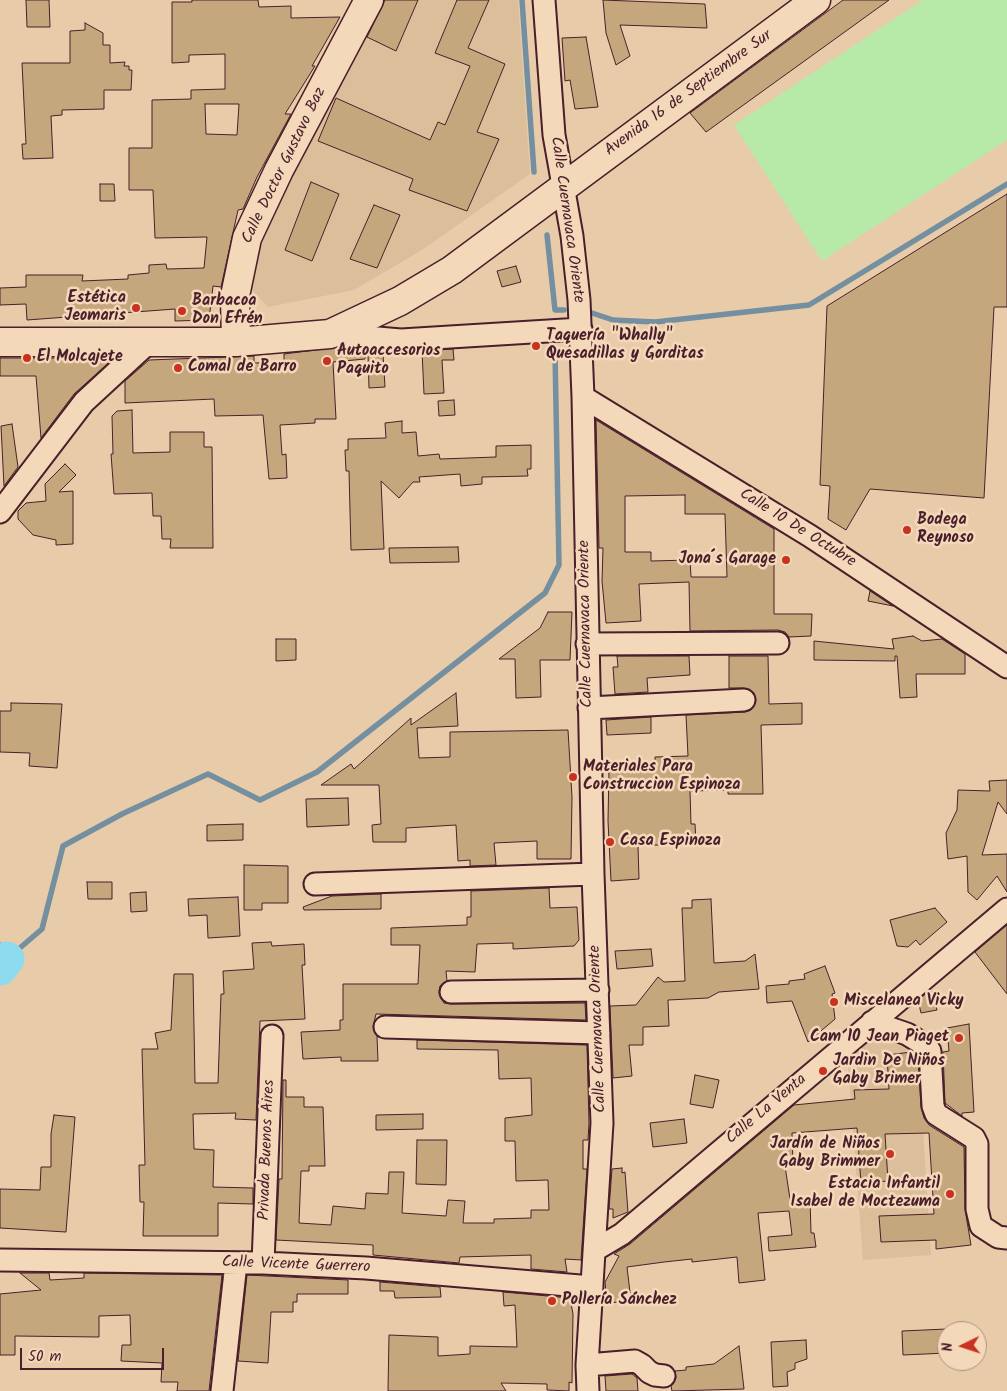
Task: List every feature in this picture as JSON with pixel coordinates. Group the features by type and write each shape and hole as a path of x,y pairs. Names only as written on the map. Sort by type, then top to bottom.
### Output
{"main road":[{"name":"Calle Doctor Gustavo Baz","path":"236,342 236,296 247,238 279,170 369,0"},
{"name":"Avenida 16 de Septiembre Sur","path":"330,334 400,301 452,270 816,0"},
{"path":"0,342 236,342 330,334"}],"street":[{"name":"Calle Cuernavaca Oriente","path":"544,0 554,135 572,236 581,329 593,874 602,1123 586,1364 588,1391"},
{"path":"330,334 401,340 581,329"},
{"path":"0,512 84,402 148,343"},
{"name":"Calle 10 De Octubre","path":"583,397 810,536 1007,667"},
{"path":"587,644 778,643"},
{"path":"589,708 744,700"},
{"path":"315,884 593,874"},
{"name":"Calle La Venta","path":"595,1250 622,1234 1007,909"},
{"path":"451,992 598,990"},
{"path":"872,1022 908,1034 926,1044 930,1050 933,1106 936,1114 974,1138 976,1144 977,1208 981,1226 998,1237 1007,1238"},
{"path":"385,1027 600,1033"},
{"name":"Privada Buenos Aires","path":"263,1263 272,1036"},
{"name":"Calle Vicente Guerrero","path":"0,1260 263,1263 366,1268 592,1287"},
{"path":"222,1391 236,1263"},
{"path":"586,1364 634,1361 642,1365 649,1372 664,1376"}],"shaded area":[{"path":"372,0 518,0 530,174 422,250 354,290 268,307 242,279"},
{"name":"Jardín de Niños Gaby Brimmer","path":"866,1027 918,1049 931,1255 863,1260 847,1052"}],"green space":[{"path":"923,0 1007,0 1007,140 822,261 734,125"}],"building":[{"path":"26,0 49,0 50,27 27,27"},
{"path":"192,0 258,0 259,7 291,6 291,18 340,17 312,66 315,66 285,114 291,114 257,177 243,209 238,210 221,287 213,286 209,320 175,321 175,309 27,320 26,304 0,305 0,288 26,287 26,275 83,275 82,281 128,279 128,275 149,273 149,265 166,264 167,269 204,268 207,237 155,238 153,190 129,190 129,148 152,148 152,100 191,99 191,90 225,89 225,54 189,55 189,62 172,63 172,2 192,2","holes":["205,104 239,104 237,135 206,134"]},
{"path":"385,0 418,0 396,51 367,37"},
{"path":"457,0 489,0 468,48 505,64 477,132 499,139 467,211 409,190 413,179 318,141 336,98 430,140 438,122 445,125 470,66 435,53"},
{"path":"603,0 705,4 707,28 620,25 630,56 616,65 606,33"},
{"path":"843,0 889,0 706,132 690,113"},
{"path":"85,23 103,33 103,45 110,45 110,63 125,62 124,66 129,66 129,70 132,70 131,90 104,90 104,109 62,110 62,115 51,116 53,158 23,159 22,144 26,144 22,63 70,63 70,31 85,30"},
{"path":"586,37 598,107 575,109 570,80 565,81 562,38"},
{"path":"311,182 339,194 312,261 285,250"},
{"path":"100,184 114,184 115,201 100,201"},
{"path":"1007,194 1007,307 994,307 984,498 870,489 846,530 828,519 830,486 820,485 827,306"},
{"path":"374,205 400,215 377,268 350,259"},
{"path":"516,266 521,282 502,287 497,271"},
{"path":"339,347 365,349 365,359 333,362 336,419 315,419 315,423 280,425 282,455 286,454 287,478 269,479 263,415 215,416 214,399 125,403 125,381 149,360 254,356 254,363 284,362 284,354"},
{"path":"453,349 454,360 442,360 444,393 424,394 422,351"},
{"path":"383,354 385,387 369,388 368,355"},
{"path":"0,358 114,358 74,394 41,438 36,376 0,376"},
{"path":"454,400 455,415 439,416 438,401"},
{"path":"132,410 133,453 170,452 170,432 204,432 204,447 212,447 213,548 170,548 171,539 162,539 161,516 153,516 152,493 114,494 111,454 113,454 112,416 117,411"},
{"path":"596,420 774,529 774,614 812,614 811,636 789,637 785,632 778,630 690,631 689,582 639,584 641,621 606,623 602,581 603,548 599,548","holes":["685,495 685,514 725,514 727,577 691,577 690,560 651,561 651,552 625,552 625,496"]},
{"path":"402,421 402,433 416,432 418,456 439,454 440,459 496,457 496,446 531,445 531,469 527,469 528,476 482,477 482,484 461,486 460,474 419,477 420,482 413,482 399,498 381,481 384,549 351,550 349,471 346,471 345,450 348,450 348,439 386,438 385,423"},
{"path":"12,424 18,467 4,486 1,426"},
{"path":"65,464 76,475 59,492 73,491 73,544 56,545 56,540 33,535 18,519 18,511 26,503 46,501 45,484"},
{"path":"458,547 459,562 390,563 389,548"},
{"path":"870,591 893,606 868,601"},
{"path":"548,612 572,612 570,660 540,660 541,697 516,698 515,659 499,659 540,628"},
{"path":"913,636 922,641 942,639 965,654 965,674 916,674 917,697 900,698 897,656 895,656 895,661 814,660 814,641 894,649 892,639"},
{"path":"276,639 296,639 296,660 276,661"},
{"path":"617,656 689,656 690,675 647,678 648,692 615,694 613,667 618,667"},
{"path":"729,656 768,656 769,704 802,703 802,724 761,725 763,794 728,794 728,790 690,791 691,824 695,824 696,843 638,846 639,879 611,881 608,821 609,769 655,768 655,757 688,756 686,715 745,712 751,710 756,700 754,693 744,688 729,688"},
{"path":"456,693 458,726 417,728 419,758 450,757 450,732 568,730 572,797 571,859 537,859 537,841 494,843 496,865 470,866 470,860 458,861 456,825 406,828 406,842 373,842 372,825 381,824 379,785 321,785 351,764 354,769 411,718 411,725"},
{"path":"11,703 62,704 57,768 29,766 30,753 0,752 0,711 11,711"},
{"path":"651,717 651,733 607,735 606,720"},
{"path":"1007,780 1007,814 998,802 982,855 1007,854 1007,892 997,876 977,900 968,892 967,856 948,859 946,833 957,810 958,790 990,791 989,781"},
{"path":"348,798 349,825 307,827 306,799"},
{"path":"243,824 243,840 207,841 207,825"},
{"path":"244,865 288,866 288,903 262,903 262,910 244,910"},
{"path":"87,882 112,882 112,899 88,899"},
{"path":"549,888 550,908 577,907 579,940 574,946 513,949 513,943 477,944 475,972 446,971 447,981 440,986 439,993 444,1003 451,1004 585,1003 586,1020 376,1014 373,1027 377,1036 378,1061 341,1061 341,1057 303,1059 301,1032 340,1030 340,1020 343,1020 343,984 418,984 420,945 391,945 391,928 467,925 467,917 471,917 471,891"},
{"path":"146,892 147,911 131,912 130,893"},
{"path":"381,894 381,909 304,910 303,907 332,896"},
{"path":"238,897 240,936 208,938 207,915 189,916 188,899"},
{"path":"711,899 714,963 745,961 755,954 759,989 719,992 708,998 668,1000 669,1026 643,1027 643,1045 629,1045 632,1076 613,1078 610,1006 636,1005 658,977 664,982 685,981 682,908 692,908 692,900"},
{"path":"935,908 947,922 920,945 916,940 908,947 897,946 890,920"},
{"path":"1007,925 1007,994 975,952"},
{"path":"271,942 272,946 304,944 305,965 302,965 305,1019 260,1021 256,1120 235,1119 236,1113 193,1114 194,1149 214,1150 213,1187 253,1188 253,1204 218,1203 218,1236 143,1236 144,1202 140,1202 139,1165 145,1165 142,1049 158,1049 155,1033 171,1030 174,974 193,974 195,1083 218,1083 221,994 224,994 223,971 254,969 252,943"},
{"path":"651,949 653,966 617,969 615,951"},
{"path":"825,966 835,993 832,994 835,1019 808,1042 792,1001 767,1003 766,986 789,984 789,981 805,979 804,974"},
{"path":"933,992 937,1010 921,1013 918,1000 927,993"},
{"path":"969,1024 974,1112 962,1113 962,1116 945,1103 943,1052 949,1051 947,1028"},
{"path":"417,1040 587,1045 589,1123 588,1140 583,1140 583,1169 587,1169 581,1260 565,1259 567,1272 531,1269 531,1255 460,1257 459,1263 373,1255 373,1245 276,1240 279,1179 282,1179 283,1080 286,1080 286,1097 304,1097 304,1107 323,1107 325,1166 309,1166 309,1171 301,1171 299,1223 331,1225 333,1206 365,1209 366,1193 388,1194 389,1172 404,1172 402,1213 446,1216 448,1200 465,1201 463,1223 494,1223 494,1219 531,1218 531,1210 549,1210 548,1180 516,1181 515,1141 505,1141 505,1118 532,1115 531,1078 499,1079 498,1050 417,1049"},
{"path":"912,1052 912,1055 918,1056 921,1107 924,1118 929,1125 964,1147 965,1209 971,1245 936,1249 936,1240 881,1242 879,1216 934,1214 929,1133 885,1134 888,1181 861,1183 857,1128 792,1133 793,1165 785,1166 790,1199 810,1199 811,1233 814,1233 816,1247 769,1251 768,1237 792,1235 789,1211 758,1213 765,1280 739,1283 737,1257 692,1262 692,1259 627,1267 631,1301 607,1303 605,1282 619,1256 614,1254 630,1244 794,1105 855,1099 854,1090 889,1089 887,1055"},
{"path":"695,1075 719,1080 713,1108 690,1104"},
{"path":"423,1114 423,1129 376,1130 376,1115"},
{"path":"54,1115 75,1117 66,1232 0,1228 0,1189 40,1190 41,1167 51,1167 51,1134"},
{"path":"684,1119 687,1143 653,1147 650,1123"},
{"path":"417,1140 447,1140 446,1185 416,1184"},
{"path":"622,1168 622,1173 625,1172 628,1212 613,1218 613,1209 609,1209 612,1169"},
{"path":"20,1273 49,1273 50,1280 84,1278 84,1273 222,1275 209,1391 177,1391 178,1382 161,1382 162,1363 121,1361 122,1345 131,1345 130,1315 99,1316 99,1337 15,1336 15,1355 0,1355 0,1294 41,1290"},
{"path":"247,1275 348,1280 348,1294 297,1294 297,1302 293,1302 293,1312 271,1312 268,1363 238,1361"},
{"path":"380,1282 440,1287 441,1297 395,1298 394,1291 380,1291"},
{"path":"503,1292 570,1298 573,1314 572,1383 569,1382 569,1391 547,1390 547,1384 501,1383 506,1391 388,1391 389,1335 438,1337 438,1356 470,1354 470,1346 517,1347 515,1305 504,1306"},
{"path":"937,1329 937,1353 903,1355 902,1331"},
{"path":"806,1340 807,1359 795,1363 795,1369 787,1372 788,1386 773,1387 771,1342"},
{"path":"739,1346 744,1389 672,1391 671,1386 676,1378 675,1371 686,1370 686,1367 714,1364"},
{"path":"632,1374 637,1378 638,1391 606,1391 605,1376"}],"waterway":[{"path":"522,0 534,172"},
{"path":"583,310 613,320 655,322 809,305 1007,184"},
{"path":"547,235 555,310 564,310"},
{"path":"0,945 7,959 42,929 63,846 122,814 208,774 260,800 317,772 545,593 559,565 555,353"},
{"path":"0,968 7,959"}],"place":[{"name":"Estética Jeomaris","path":"136,308"},
{"name":"Barbacoa Don Efrén","path":"182,311"},
{"name":"Taquería \"Whally\" Quesadillas y Gorditas","path":"536,346"},
{"name":"El Molcajete","path":"27,358"},
{"name":"Autoaccesorios Paquito","path":"327,361"},
{"name":"Comal de Barro","path":"178,368"},
{"name":"Bodega Reynoso","path":"907,530"},
{"name":"Jona´s Garage","path":"786,560"},
{"name":"Materiales Para Construccion Espinoza","path":"573,777"},
{"name":"Casa Espinoza","path":"610,842"},
{"name":"Miscelanea Vicky","path":"834,1002"},
{"name":"Cam 10 Jean Piaget","path":"959,1038"},
{"name":"Jardin De Niños Gaby Brimer","path":"823,1071"},
{"name":"Jardín de Niños Gaby Brimmer","path":"890,1154"},
{"name":"Estacia Infantil Isabel de Moctezuma","path":"950,1194"},
{"name":"Pollería Sánchez","path":"552,1301"}]}
